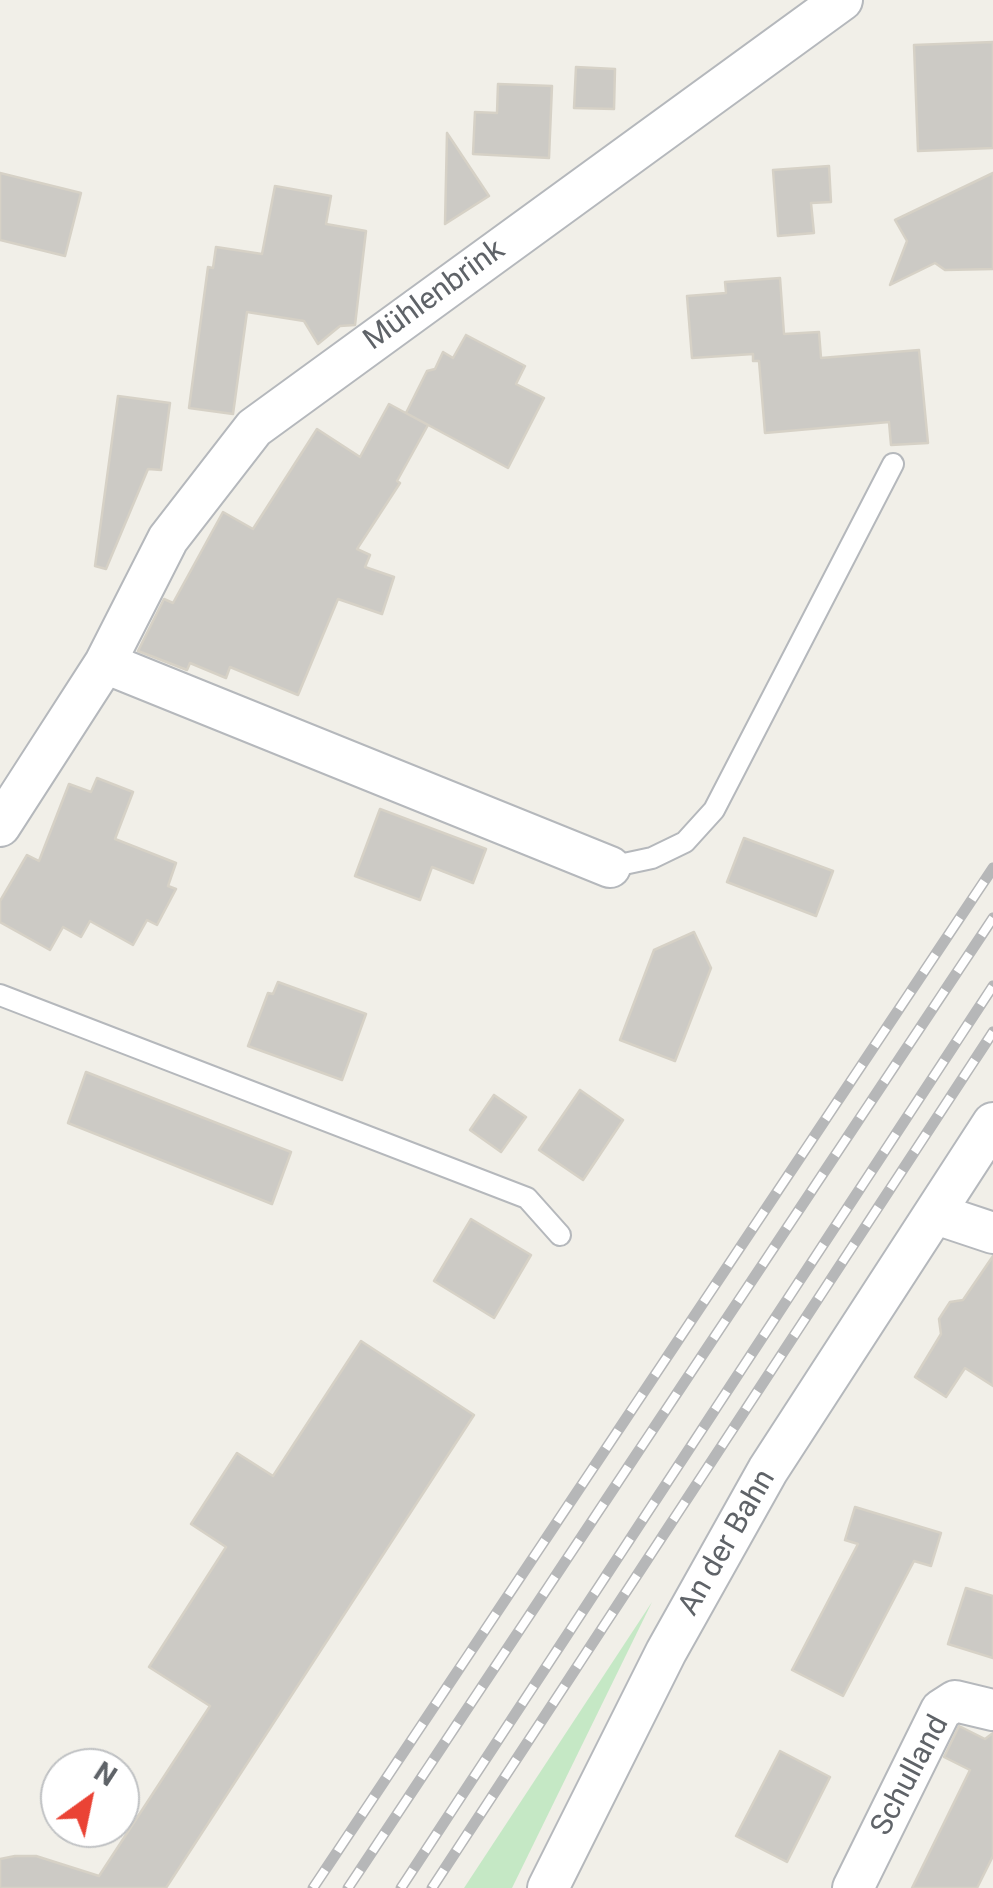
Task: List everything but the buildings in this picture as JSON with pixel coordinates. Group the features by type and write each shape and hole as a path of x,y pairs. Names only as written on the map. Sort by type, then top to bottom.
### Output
{"street":[{"name":"Mühlenbrink","path":"0,826 105,663 168,539 254,428 842,0"},
{"path":"105,663 610,867"},
{"name":"An der Bahn","path":"548,1888 666,1652 768,1470 993,1124"},
{"path":"936,1214 993,1232"},
{"name":"Schulland","path":"853,1888 941,1710 955,1701 993,1710"}],"lane":[{"path":"610,867 652,858 685,842 714,810 893,464"},
{"path":"0,995 528,1198 560,1236"}],"green space":[{"path":"652,1602 512,1888 464,1888"}],"railway":[{"path":"313,1888 993,868"},
{"path":"348,1888 993,918"},
{"path":"401,1888 993,986"},
{"path":"432,1888 993,1032"}]}
